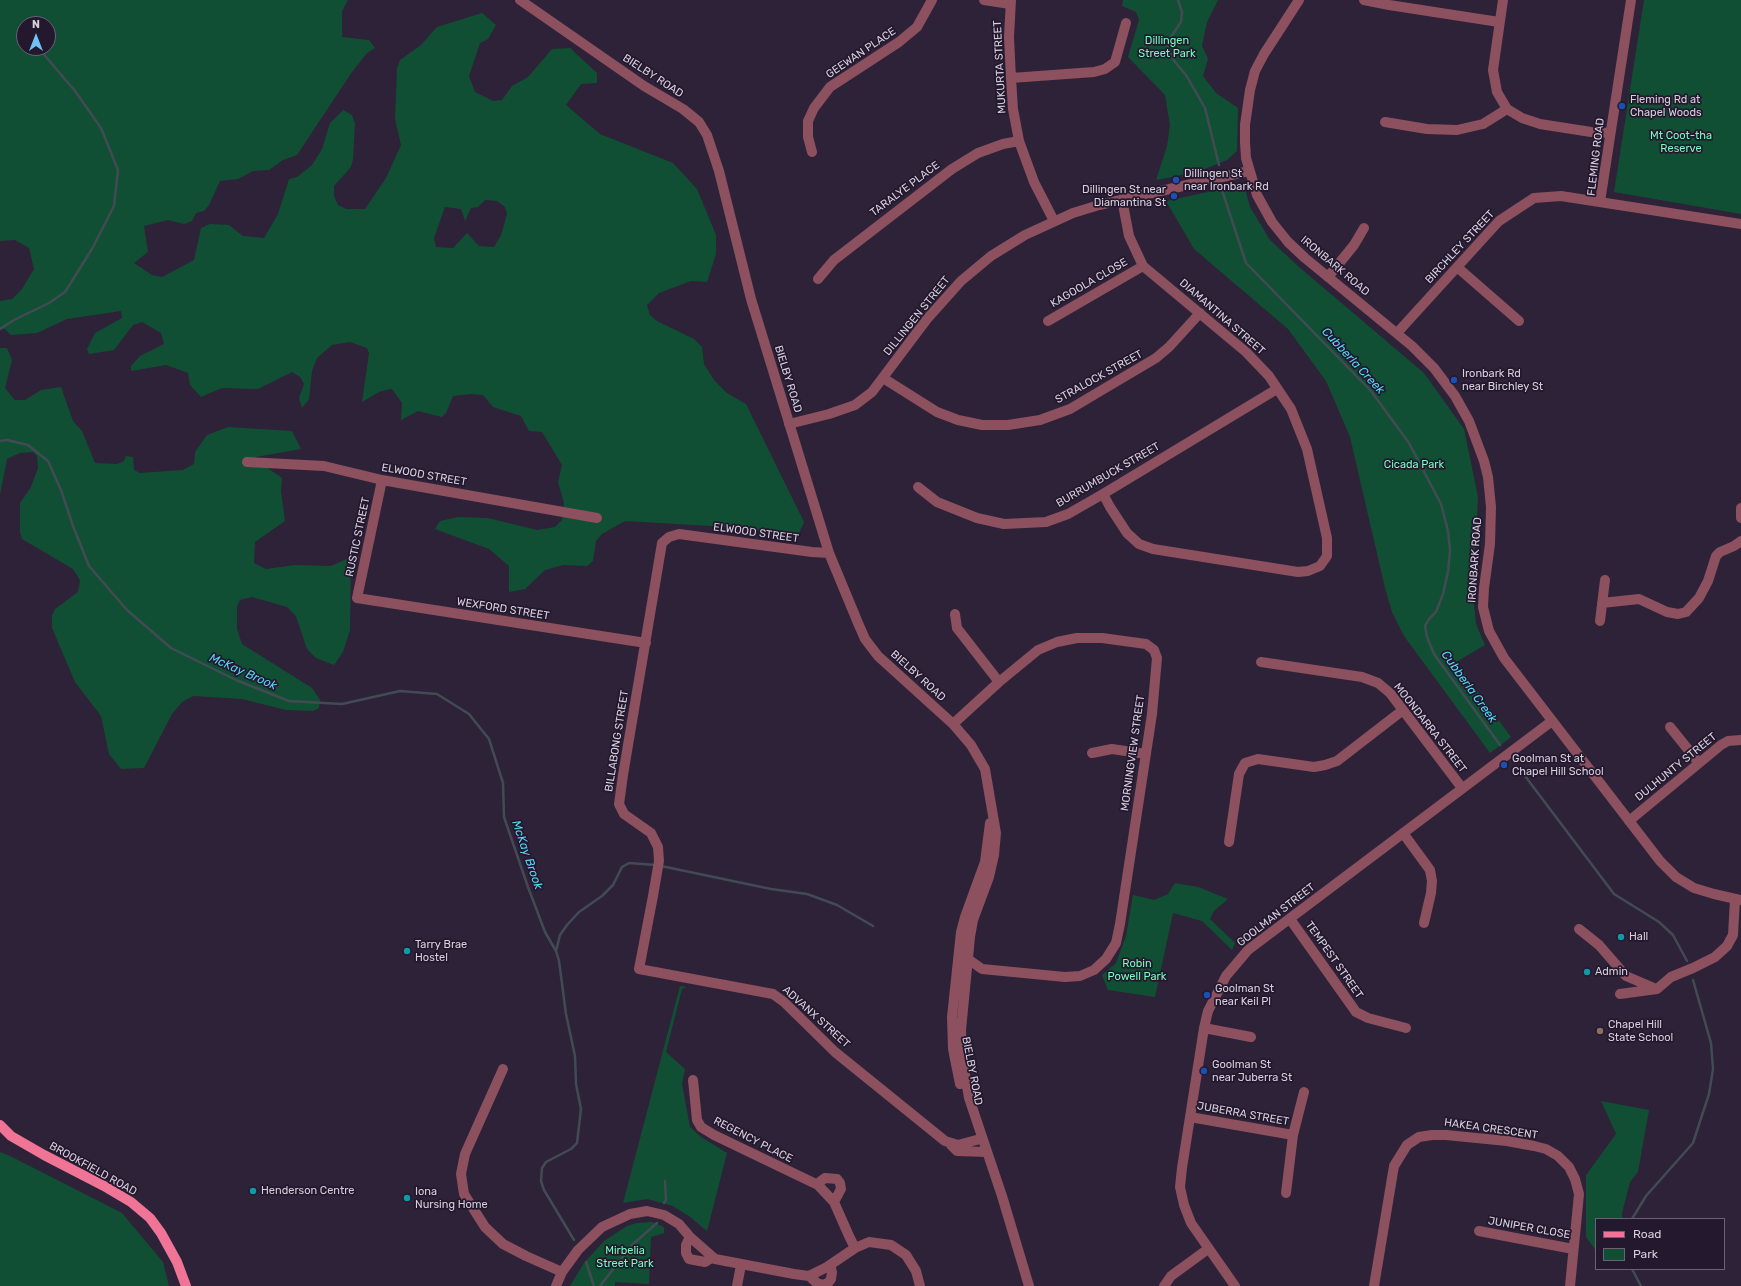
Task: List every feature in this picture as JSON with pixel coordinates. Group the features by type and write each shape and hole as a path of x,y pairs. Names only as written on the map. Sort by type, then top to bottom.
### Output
{"main road":[{"name":"BROOKFIELD ROAD","path":"0,1125 11,1136 104,1186 130,1202 150,1218 161,1233 171,1251 186,1286"}],"street":[{"name":"BIELBY ROAD","path":"520,0 644,86 684,109 699,122 707,135 719,171 751,300 829,553 865,639 878,656 953,724 971,745 985,769 996,832 994,855 989,877 973,920 965,979 961,1030 962,1058 969,1098 984,1147 1002,1196 1029,1286"},
{"name":"GEEWAN PLACE","path":"812,152 808,137 808,122 814,108 830,87 900,42 917,27 932,0"},
{"path":"984,0 1011,2"},
{"name":"IRONBARK ROAD","path":"1299,0 1264,54 1256,71 1250,90 1245,125 1246,153 1249,171 1257,195 1272,222 1288,242 1328,277 1398,333 1442,377 1455,396 1474,433 1488,477 1491,507 1490,544 1483,599 1486,625 1496,646 1504,658 1660,861 1676,877 1694,888 1738,899"},
{"path":"1364,0 1388,6 1499,22"},
{"path":"1503,0 1493,70 1497,92 1508,109 1522,118 1540,124 1590,132 1610,133"},
{"name":"FLEMING ROAD","path":"1630,0 1600,202 1741,224"},
{"name":"MUKURTA STREET","path":"1011,2 1009,37 1011,78 1013,110 1019,141 1034,182 1054,221"},
{"path":"1011,78 1094,72 1105,69 1115,62 1126,22"},
{"path":"1385,122 1427,129 1457,130 1483,124 1508,109"},
{"name":"TARALYE PLACE","path":"818,278 834,260 952,169 978,153 1003,144 1019,141"},
{"name":"DILLINGEN STREET","path":"789,424 829,414 855,405 872,392 927,319 961,281 991,256 1011,243 1073,213 1122,199 1249,171"},
{"name":"BIRCHLEY STREET","path":"1398,333 1499,221 1534,198 1561,196 1600,202"},
{"name":"DIAMANTINA STREET","path":"1103,494 1127,533 1139,544 1153,549 1298,572 1308,571 1320,566 1327,556 1327,538 1307,449 1291,409 1269,376 1246,352 1143,266 1129,236 1122,199"},
{"path":"1328,277 1354,245 1364,228"},
{"name":"KAGOOLA CLOSE","path":"1048,321 1143,266"},
{"path":"1457,267 1519,320"},
{"name":"STRALOCK STREET","path":"883,378 936,412 958,420 982,425 1008,425 1040,420 1070,409 1156,358 1169,347 1200,313"},
{"name":"BURRUMBUCK STREET","path":"918,487 937,502 977,518 1004,524 1046,522 1068,514 1103,494 1277,389"},
{"name":"ELWOOD STREET","path":"246,462 324,466 382,480 597,518"},
{"name":"RUSTIC STREET","path":"357,598 382,480"},
{"path":"1741,508 1741,518"},
{"name":"ELWOOD STREET","path":"678,534 829,553"},
{"name":"BILLABONG STREET","path":"640,969 654,889 658,861 658,847 651,833 624,814 619,804 662,543 669,537 678,534"},
{"path":"1602,603 1639,599 1668,612 1678,614 1686,612 1699,598 1708,581 1716,556 1720,552 1741,541"},
{"path":"1600,621 1606,580"},
{"name":"WEXFORD STREET","path":"357,598 646,643"},
{"path":"955,614 957,628 999,682"},
{"name":"MORNINGVIEW STREET","path":"953,724 999,682 1038,650 1057,642 1077,638 1102,638 1146,644 1154,650 1157,658 1146,754 1116,943 1106,959 1094,970 1080,976 1065,977 982,969"},
{"name":"MOONDARRA STREET","path":"1261,662 1362,677 1378,683 1390,693 1462,788"},
{"path":"1229,842 1239,774 1245,763 1258,759 1314,767 1337,761 1403,710"},
{"name":"GOOLMAN STREET","path":"1235,1286 1191,1223 1184,1205 1180,1187 1204,1028 1213,999 1226,976 1248,950 1552,721"},
{"path":"1670,727 1699,763"},
{"name":"DULHUNTY STREET","path":"1629,821 1728,741 1741,740"},
{"path":"1092,753 1112,749 1146,754"},
{"name":"BIELBY ROAD","path":"984,1147 972,1127 964,1103 953,1049 952,1017 961,932 964,917 985,862 991,808"},
{"path":"1404,832 1430,870 1432,881 1431,893 1424,923"},
{"path":"1620,994 1656,988 1671,976 1693,968 1715,957 1727,946 1732,935 1738,899"},
{"name":"TEMPEST STREET","path":"1290,919 1356,1012 1368,1018 1406,1028"},
{"path":"1579,929 1599,945 1626,976 1645,985 1656,988"},
{"path":"965,979 982,969 968,959"},
{"name":"ADVANX STREET","path":"640,969 773,994 784,1002 835,1052 957,1151 984,1147"},
{"path":"1204,1028 1250,1037"},
{"path":"503,1069 464,1154 461,1174 464,1194 485,1227 503,1244 562,1272"},
{"name":"REGENCY PLACE","path":"693,1080 697,1120 701,1127 721,1139 817,1184 834,1202 848,1236 855,1248"},
{"path":"1286,1193 1293,1135 1304,1092"},
{"name":"JUBERRA STREET","path":"1190,1117 1293,1135"},
{"name":"HAKEA CRESCENT","path":"1374,1286 1394,1166 1407,1145 1419,1138 1432,1134 1446,1134 1507,1141 1546,1149 1558,1156 1569,1167 1575,1179 1579,1194 1570,1286"},
{"path":"949,1143 984,1147"},
{"path":"817,1184 825,1178 837,1179 841,1189 834,1202"},
{"path":"556,1286 562,1272 578,1250 602,1227 630,1214 647,1211 664,1215 679,1224 690,1237 713,1257 741,1265 809,1276 817,1283 823,1285 828,1283 831,1279 832,1272 830,1265"},
{"name":"JUNIPER CLOSE","path":"1480,1231 1574,1249"},
{"path":"690,1237 686,1245 686,1253 689,1259 705,1262 713,1257"},
{"path":"809,1276 830,1265 855,1248 869,1242 891,1246 906,1255 916,1271 920,1286"},
{"path":"1164,1286 1171,1276 1208,1249"},
{"path":"737,1286 741,1265"}],"green space":[{"path":"0,0 348,0 342,11 342,37 369,40 375,48 367,53 352,72 297,155 283,160 269,170 253,171 238,179 220,181 209,205 204,211 196,213 192,221 184,224 168,220 144,226 148,252 134,263 152,275 162,277 194,260 201,228 210,224 229,225 243,236 264,238 278,214 289,179 297,177 312,165 322,149 330,123 343,110 352,115 355,123 353,159 351,167 334,186 334,196 338,205 346,209 365,209 386,178 401,145 395,119 397,68 400,60 421,45 437,27 482,13 496,25 488,39 480,43 469,76 475,92 493,101 502,100 512,86 528,77 552,49 570,48 597,73 597,83 581,84 566,105 600,134 673,163 697,189 716,235 716,254 707,282 691,281 659,293 647,305 650,315 657,321 694,339 702,347 704,364 714,380 727,393 746,404 804,522 796,540 788,540 745,528 625,521 602,534 596,541 593,561 587,566 563,565 545,570 525,589 509,592 509,566 489,549 435,529 440,521 458,517 488,518 537,530 555,527 562,520 564,503 558,482 562,465 542,432 529,431 521,416 493,407 483,395 470,394 453,396 446,413 442,417 418,411 401,420 402,403 392,389 381,391 362,402 369,353 367,348 350,342 332,345 317,358 312,371 309,399 302,408 299,398 304,384 300,377 292,372 258,389 222,388 201,397 190,385 188,373 166,365 131,371 131,366 140,356 164,344 161,333 142,322 133,325 114,350 89,354 87,349 95,333 122,318 121,311 67,319 37,333 11,335 5,329 0,328 0,301 12,299 22,289 34,269 29,248 15,240 0,241","holes":["485,200 497,201 505,207 507,214 501,235 494,247 479,246 467,233 453,248 436,247 434,238 445,207 461,209 465,221 471,208 478,207"]},
{"name":"Dillingen Street Park","path":"1123,0 1218,0 1207,22 1202,46 1208,59 1203,76 1216,93 1238,108 1237,151 1227,160 1197,172 1156,180 1167,146 1170,125 1165,95 1128,57 1139,20 1136,12 1122,6"},
{"name":"Mt Coot-tha Reserve","path":"1644,0 1741,0 1741,214 1614,192"},
{"name":"Cicada Park","path":"1241,185 1245,189 1250,207 1270,240 1299,267 1424,373 1464,429 1478,497 1472,583 1476,624 1485,645 1456,662 1511,737 1490,753 1404,636 1392,612 1385,588 1350,437 1326,381 1288,329 1194,249 1166,201"},
{"path":"0,348 7,348 12,360 5,388 15,400 25,400 41,390 61,387 73,421 82,431 95,463 117,464 124,461 126,456 133,457 134,470 140,473 183,470 194,464 195,452 207,435 228,427 292,431 301,449 256,457 259,462 282,478 281,491 285,521 255,542 254,563 266,569 295,565 331,566 351,557 350,630 343,652 334,665 316,658 307,649 296,616 287,607 252,597 240,600 237,606 237,629 242,644 312,688 320,700 319,708 313,711 286,710 242,699 193,696 182,702 172,714 144,768 121,769 109,754 101,716 75,682 52,628 52,615 55,609 78,592 80,580 73,569 22,539 20,532 20,503 31,487 38,468 37,456 33,452 20,453 7,459 0,495"},
{"name":"Robin Powell Park","path":"1175,883 1198,887 1228,899 1214,911 1210,919 1235,943 1232,950 1202,921 1173,913 1155,997 1108,990 1102,975 1116,963 1126,936 1133,895 1154,900 1168,894"},
{"path":"680,986 687,987 682,989 666,1052 685,1069 682,1084 690,1127 701,1137 727,1153 707,1231 690,1217 673,1206 647,1199 623,1203"},
{"path":"1601,1101 1649,1110 1638,1172 1630,1182 1622,1218 1595,1218 1595,1250 1586,1237 1586,1175 1616,1134"},
{"path":"0,1152 122,1213 163,1262 169,1286 0,1286"},
{"name":"Mirbelia Street Park","path":"652,1222 664,1227 664,1233 651,1237 649,1284 615,1282 615,1286 570,1286 584,1263 604,1241 627,1226 637,1223"}],"waterway":[{"name":"Cubberla Creek","path":"1178,0 1182,12 1181,22 1169,40 1167,49 1175,62 1186,75 1205,108 1219,165"},
{"path":"0,329 14,320 49,303 65,292 92,249 114,206 118,170 101,128 75,91 45,56"},
{"name":"Cubberla Creek","path":"1222,190 1246,263 1371,391 1409,443 1441,504 1448,531 1450,550 1448,572 1443,594 1436,612 1425,626 1427,637 1434,654 1500,745"},
{"name":"McKay Brook","path":"0,441 7,440 28,445 48,461 61,490 89,566 127,610 171,648 236,680 289,701 342,704 400,691 437,694 469,714 489,739 503,783 504,817 545,932 556,951 559,961 566,1014 575,1056 576,1084 581,1109 577,1143 571,1149 546,1162 542,1168 541,1181 544,1190 574,1240"},
{"name":"Cubberla Creek","path":"1519,768 1614,894 1659,922 1673,935 1687,961"},
{"path":"556,951 560,935 567,925 579,912 602,896 613,885 622,867 629,863 656,865"},
{"path":"661,866 771,889 807,894 837,905 873,926"},
{"name":"Cubberla Creek","path":"1633,1218 1646,1196 1693,1143 1709,1094 1713,1069 1711,1043 1693,980"},
{"path":"664,1203 666,1200 665,1181"},
{"path":"600,1286 632,1245 657,1223"},
{"name":"McKay Brook","path":"586,1262 594,1286"},
{"name":"Cubberla Creek","path":"1633,1270 1641,1286"}],"place":[{"name":"Fleming Rd at Chapel Woods","path":"1622,106"},
{"name":"Dillingen St near Ironbark Rd","path":"1176,180"},
{"name":"Dillingen St near Diamantina St","path":"1174,196"},
{"name":"Ironbark Rd near Birchley St","path":"1454,380"},
{"name":"Goolman St at Chapel Hill School","path":"1504,765"},
{"name":"Hall","path":"1621,937"},
{"name":"Tarry Brae Hostel","path":"407,951"},
{"name":"Admin","path":"1587,972"},
{"name":"Goolman St near Keil Pl","path":"1207,995"},
{"name":"Chapel Hill State School","path":"1600,1031"},
{"name":"Goolman St near Juberra St","path":"1204,1071"},
{"name":"Henderson Centre","path":"253,1191"},
{"name":"Iona Nursing Home","path":"407,1198"}]}
